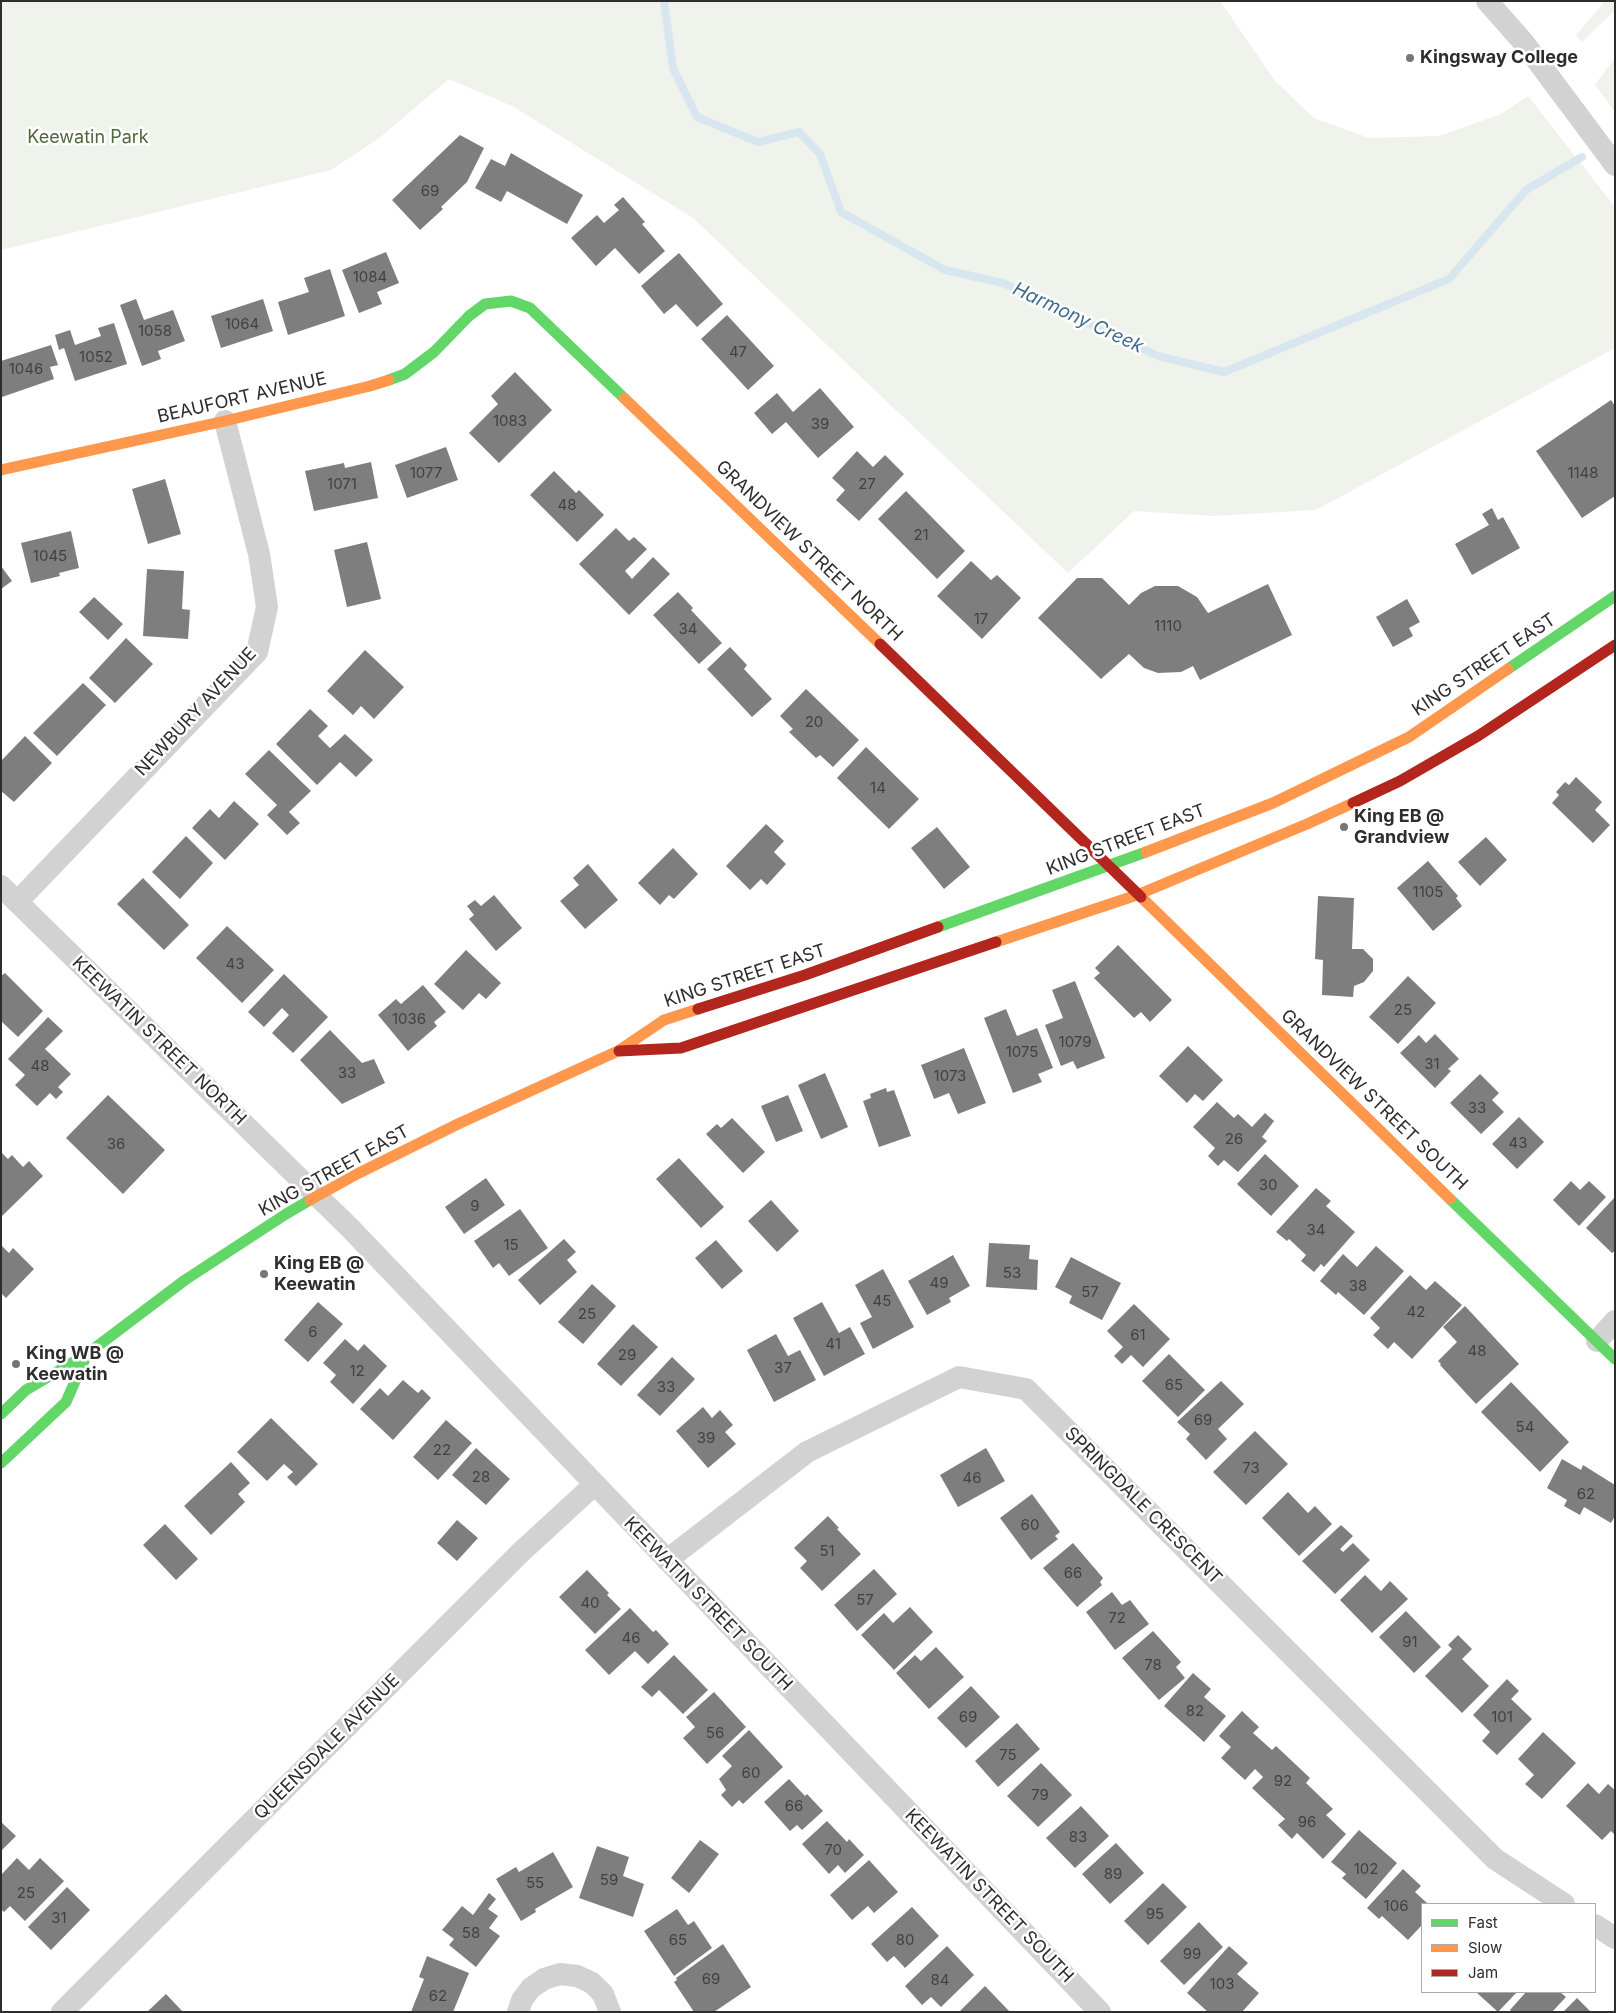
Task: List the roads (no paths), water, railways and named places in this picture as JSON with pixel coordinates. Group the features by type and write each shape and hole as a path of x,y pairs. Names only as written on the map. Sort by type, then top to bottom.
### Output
{"main road":[{"name":"GRANDVIEW STREET NORTH","path":"468,316 485,304 511,301 530,308 1023,781 1070,830 1109,866"},
{"name":"BEAUFORT AVENUE","path":"1,470 225,421 370,386 405,374 434,352 468,316"},
{"name":"KING STREET EAST","path":"1,1414 26,1390 87,1354 185,1280 316,1197 458,1124 618,1051 664,1020 805,975 1109,866 1273,803 1344,766 1409,737 1615,596"},
{"name":"KING STREET EAST","path":"618,1051 681,1048 1137,895 1307,824 1400,781 1478,736 1615,645"},
{"name":"GRANDVIEW STREET SOUTH","path":"1109,866 1615,1359"},
{"name":"KING STREET EAST","path":"1,1463 66,1402 87,1354"}],"street":[{"path":"1487,1 1524,43 1615,165"},
{"name":"NEWBURY AVENUE","path":"17,902 257,652 267,607 259,554 225,421"},
{"name":"KEEWATIN STREET NORTH","path":"1,886 316,1197"},
{"name":"KEEWATIN STREET SOUTH","path":"316,1197 350,1228 1100,2012"},
{"path":"1597,1341 1615,1321"},
{"name":"SPRINGDALE CRESCENT","path":"667,1560 807,1452 959,1377 1026,1390 1496,1859 1562,1903"},
{"name":"QUEENSDALE AVENUE","path":"62,2012 513,1560 594,1485"},
{"path":"1596,1926 1615,1938"},
{"path":"518,2012 522,2000 531,1988 544,1978 560,1974 577,1976 592,1983 603,1994 610,2012"}],"waterway":[{"name":"Harmony Creek","path":"664,1 673,68 697,117 758,142 799,132 820,154 841,212 945,270 1003,283 1158,356 1224,372 1449,279 1526,190 1582,157"}],"place":[{"name":"Kingsway College","path":"1410,58"},
{"name":"King EB @ Grandview","path":"1344,827"},
{"name":"King EB @ Keewatin","path":"264,1274"},
{"name":"King WB @ Keewatin","path":"16,1364"}],"park label":[{"name":"Keewatin Park","path":"88,138"}]}
